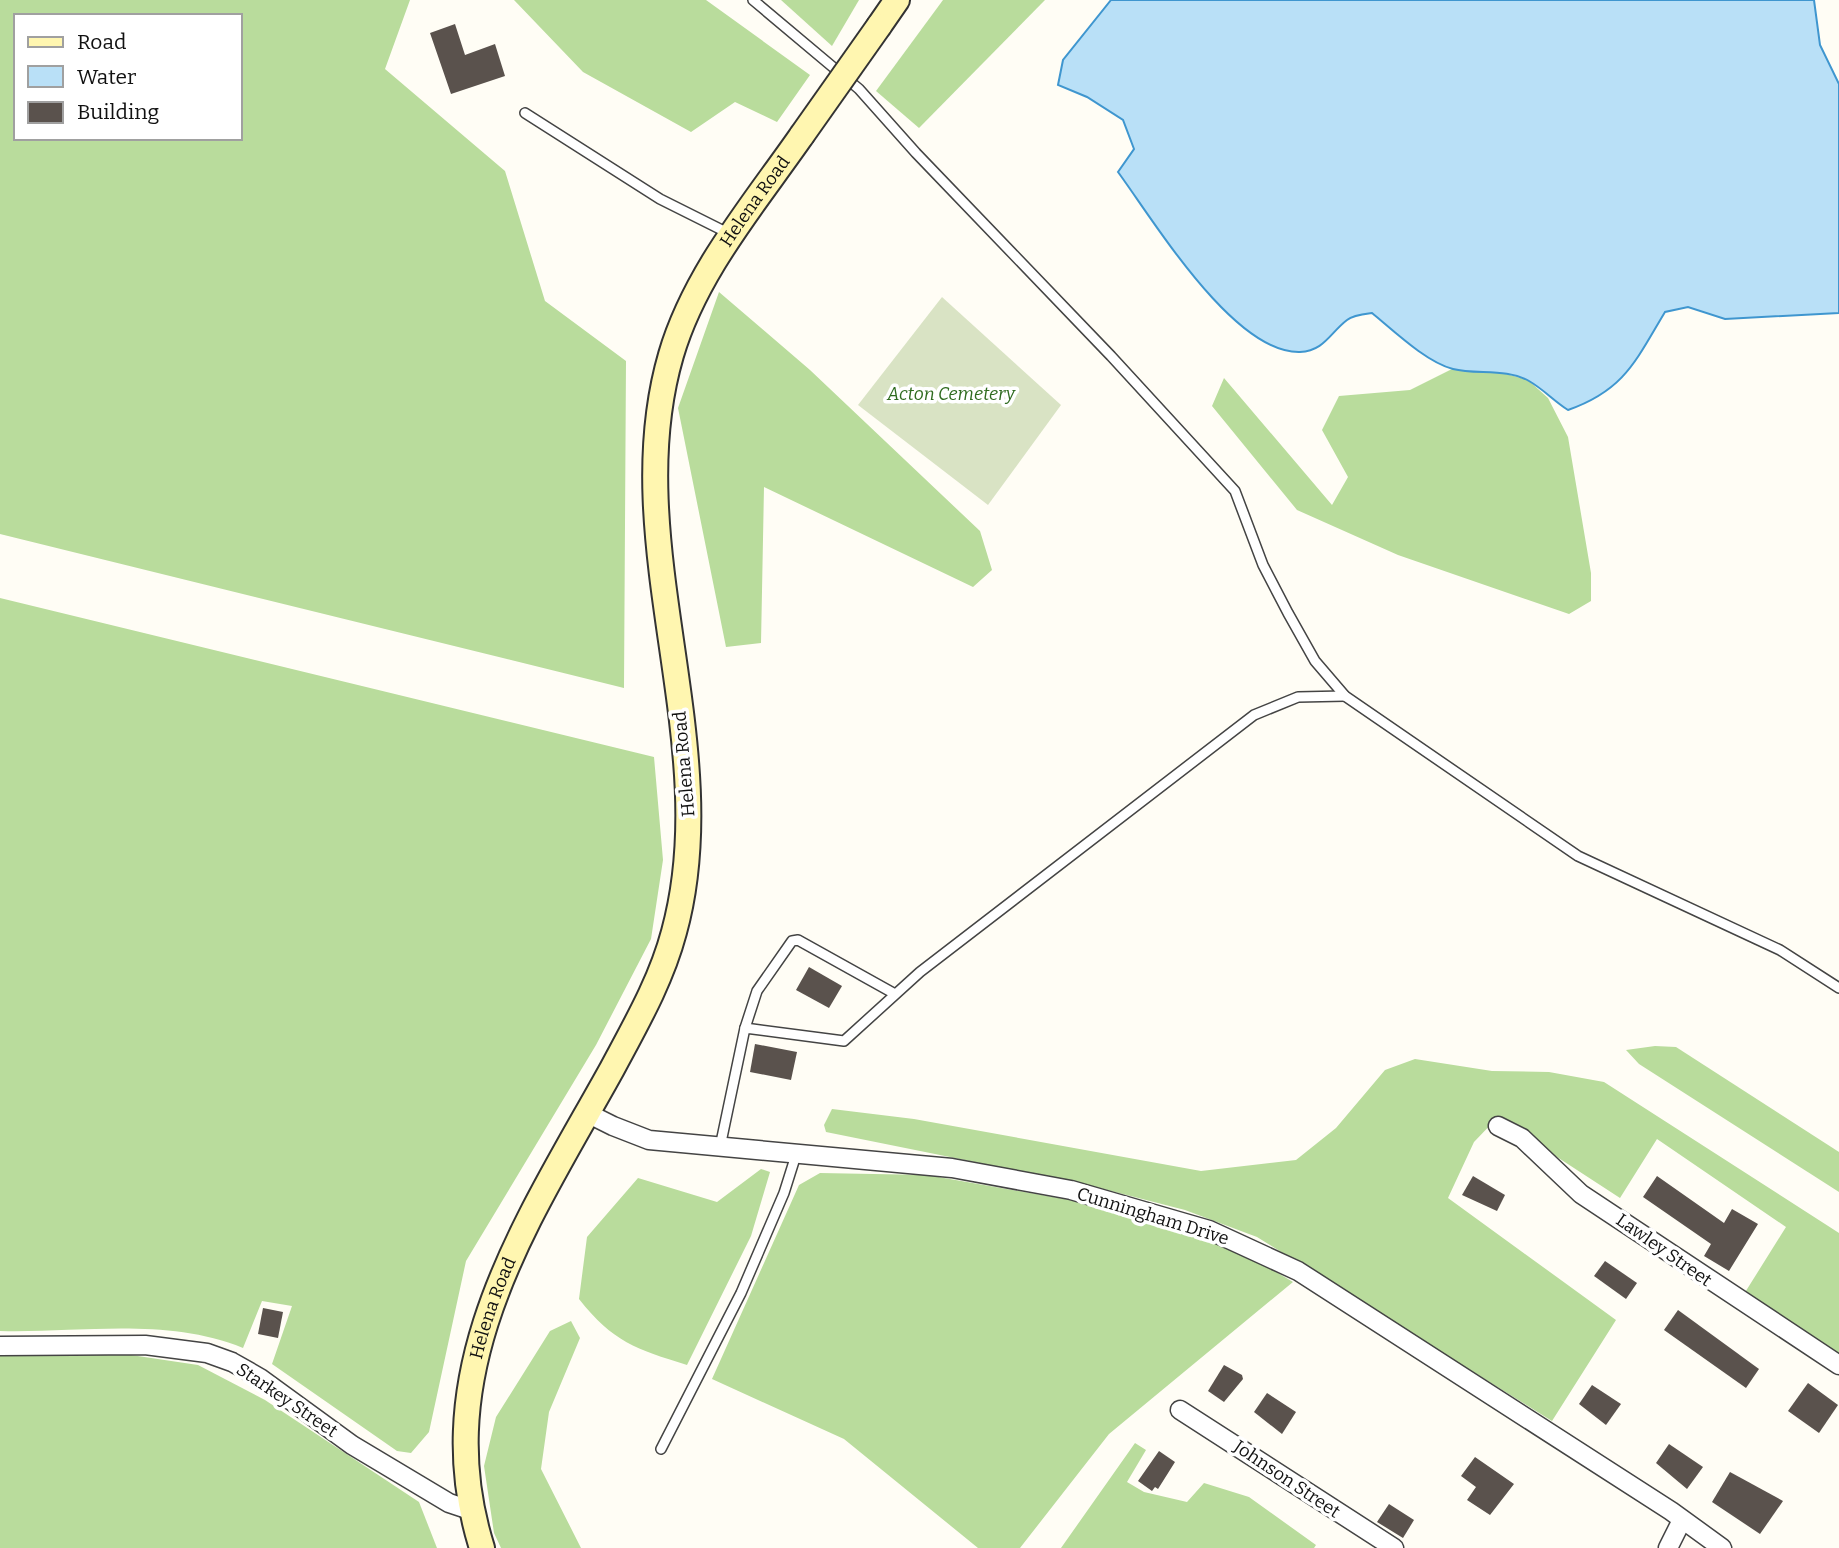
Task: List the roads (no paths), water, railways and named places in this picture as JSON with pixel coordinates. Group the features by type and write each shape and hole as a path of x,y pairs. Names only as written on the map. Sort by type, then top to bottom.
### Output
{"main road":[{"name":"Helena Road","path":"482,1548 473,1511 465,1450 466,1408 481,1332 524,1227 651,996 674,933 683,894 689,807 657,507 657,422 672,352 703,281 732,235 897,0"}],"street":[{"name":"Cunningham Drive","path":"587,1113 649,1140 952,1168 1038,1183 1209,1230 1298,1271 1722,1548"},
{"name":"Lawley Street","path":"1498,1125 1522,1138 1581,1194 1839,1365"},
{"name":"Starkey Street","path":"0,1346 145,1345 219,1357 260,1378 352,1445 449,1503 473,1511"},
{"name":"Johnson Street","path":"1180,1410 1394,1548"},
{"path":"1668,1548 1682,1520"}],"lane":[{"path":"753,0 859,89 1235,491 1263,565 1288,613 1315,661 1345,696 1578,856 1780,950 1839,988"},
{"path":"525,113 660,199 732,235"},
{"path":"746,1028 844,1041 920,972 1254,715 1298,697 1345,696"},
{"path":"720,1147 746,1028 757,991 792,941 798,940 895,995"},
{"path":"661,1449 741,1293 784,1193 796,1155"}],"water":[{"path":"1111,0 1814,0 1820,45 1839,84 1839,313 1725,319 1688,307 1665,312 1627,372 1603,393 1568,410 1534,384 1520,377 1462,371 1432,360 1372,313 1349,318 1321,345 1308,351 1275,347 1249,332 1223,309 1174,251 1118,172 1134,149 1123,120 1087,97 1058,85 1063,60"}],"park label":[{"name":"Acton Cemetery","path":"951,394"}]}
